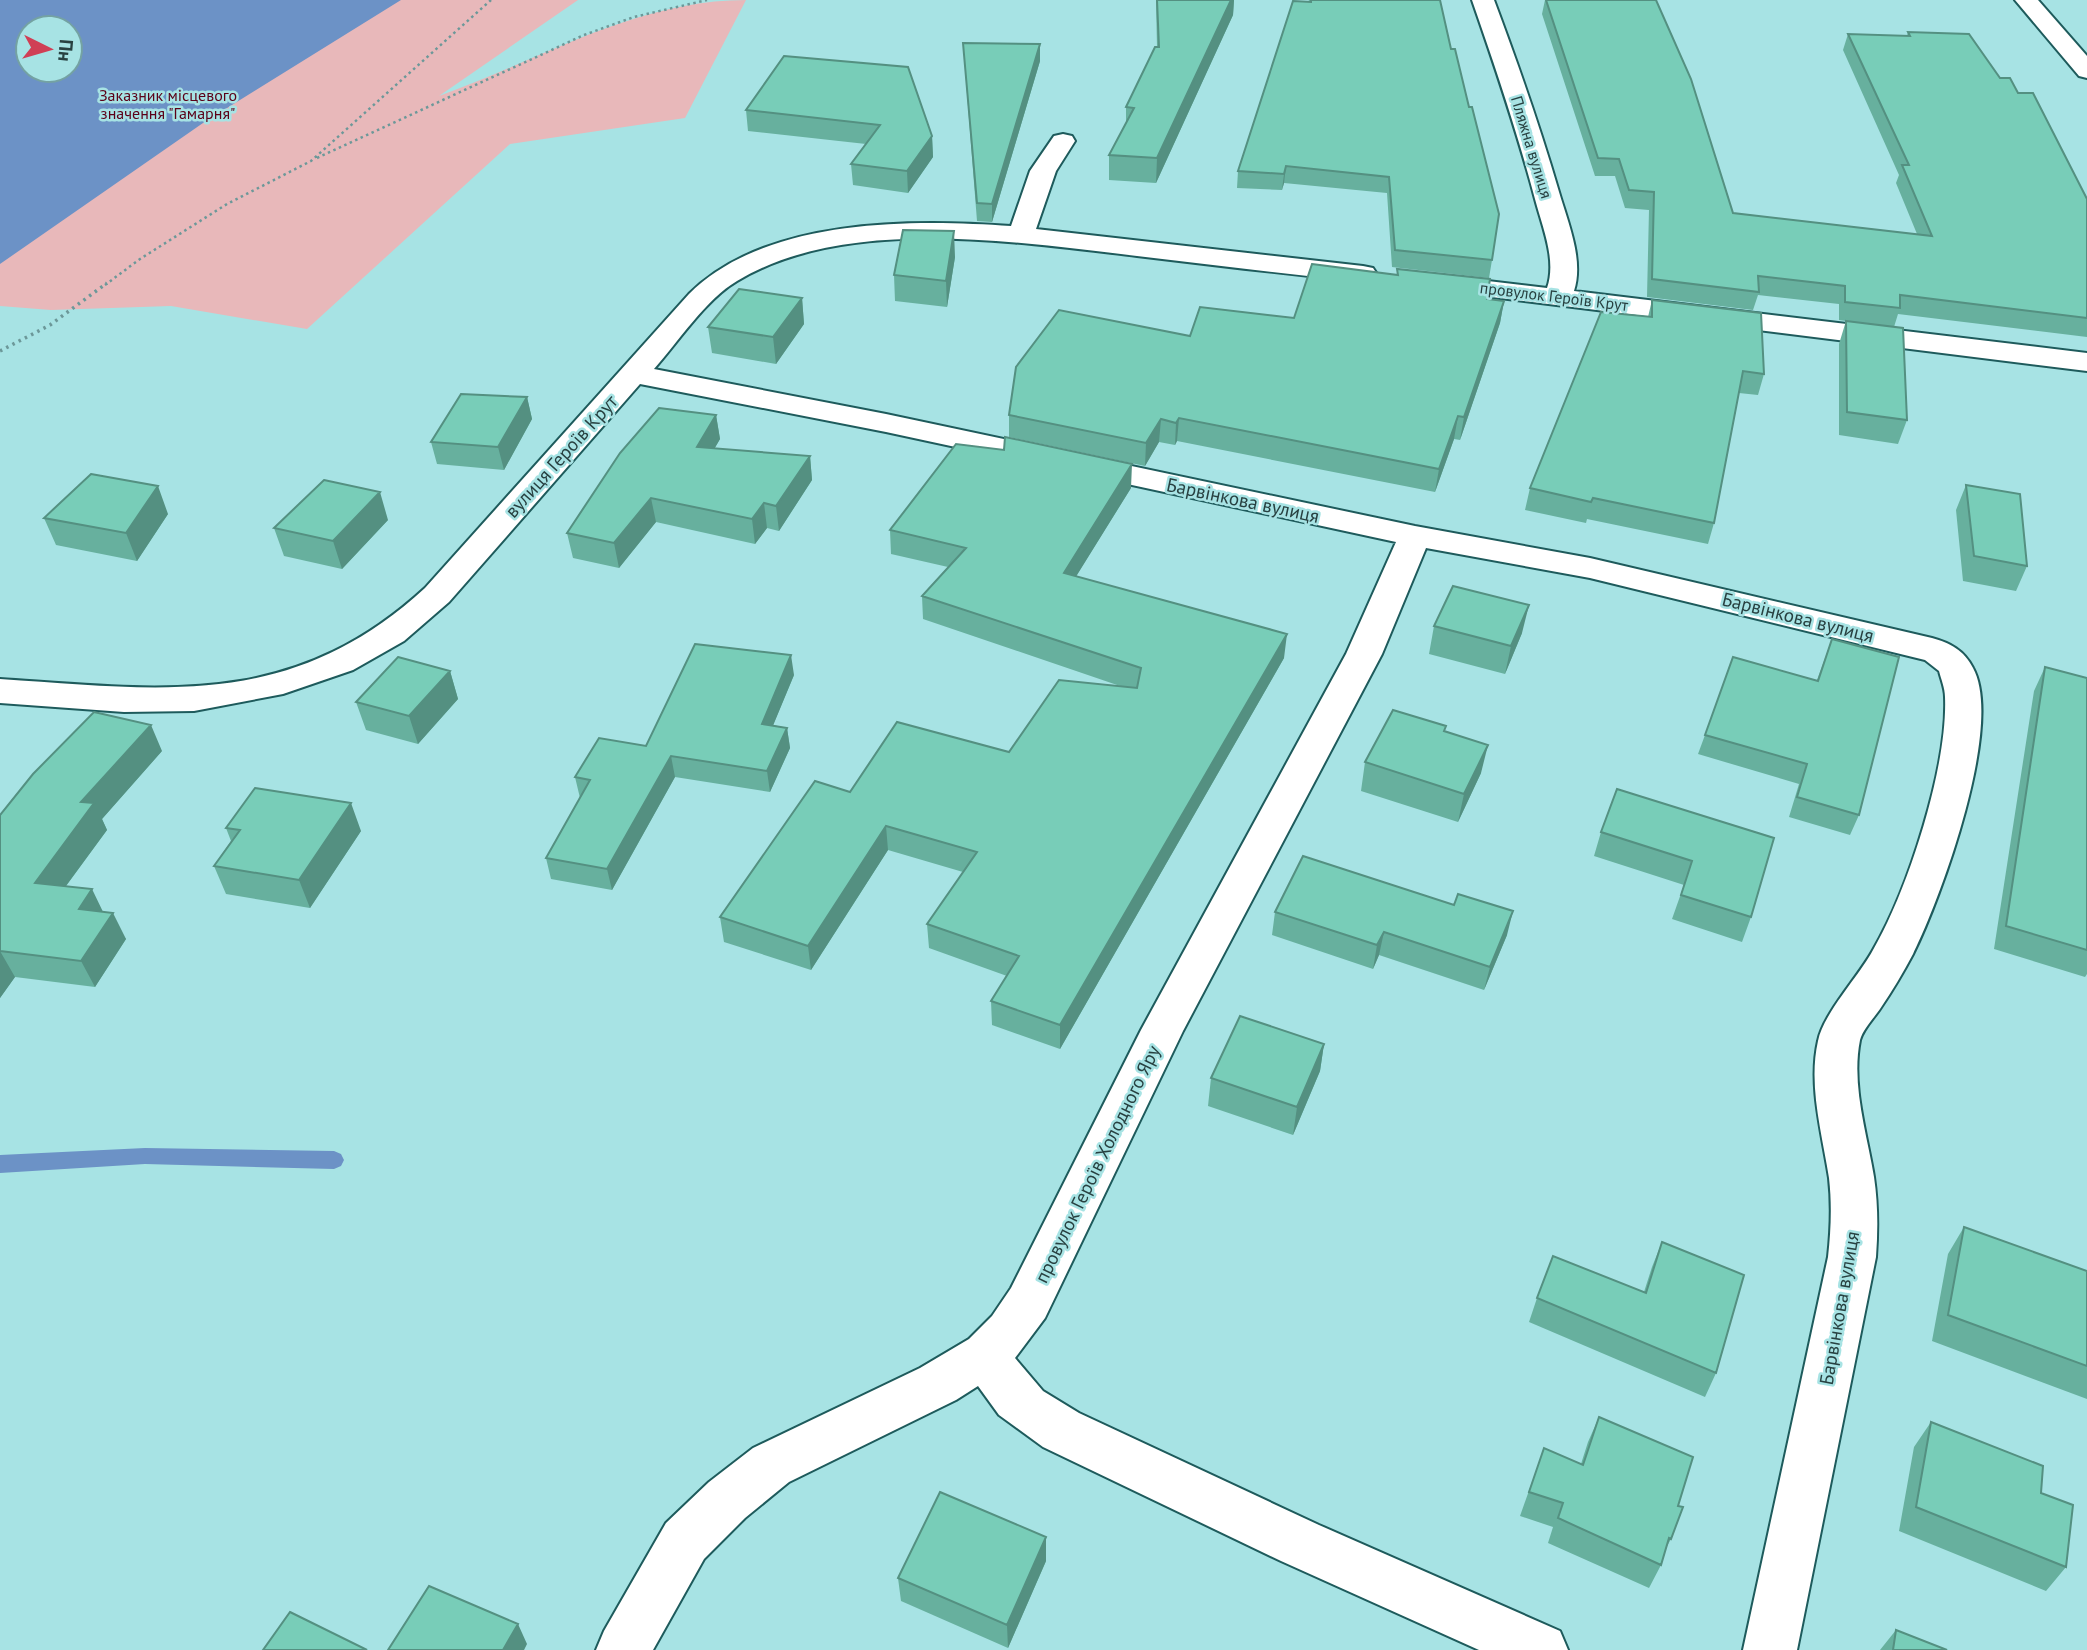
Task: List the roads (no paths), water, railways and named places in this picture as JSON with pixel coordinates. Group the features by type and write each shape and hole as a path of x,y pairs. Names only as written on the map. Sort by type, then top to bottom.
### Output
{"street":[{"name":"Пляжна вулиця","path":"1483,0 1525,120 1562,251 1563,282 1558,297"},
{"path":"2026,0 2087,71"},
{"path":"1021,235 1043,171 1063,141"},
{"name":"вулиця Героїв Крут","path":"0,691 140,700 188,700 253,690 278,683 366,649 391,634 437,596 715,284 749,262 804,246 894,232 937,230 1021,235"},
{"name":"провулок Героїв Крут","path":"1021,235 1400,278 2087,362"},
{"name":"Барвінкова вулиця","path":"634,374 886,423 1415,536 1672,586 1929,649 1950,660 1963,684 1962,723 1948,803 1922,891 1892,954 1839,1039 1842,1129 1854,1197 1852,1257 1770,1650"},
{"name":"провулок Героїв Холодного Яру","path":"623,1650 685,1541 727,1500 771,1465 938,1384 986,1355 1009,1331 1033,1293 1162,1030 1262,849 1364,654 1415,536"},
{"path":"986,1355 1009,1394 1032,1413 1061,1430 1300,1543 1541,1650"}],"water":[{"path":"0,0 401,0 203,123 0,264"}],"waterway":[{"path":"0,1164 145,1156 334,1160"}],"park label":[{"name":"Заказник місцевого значення \"Гамарня\"","path":"168,104"}]}
